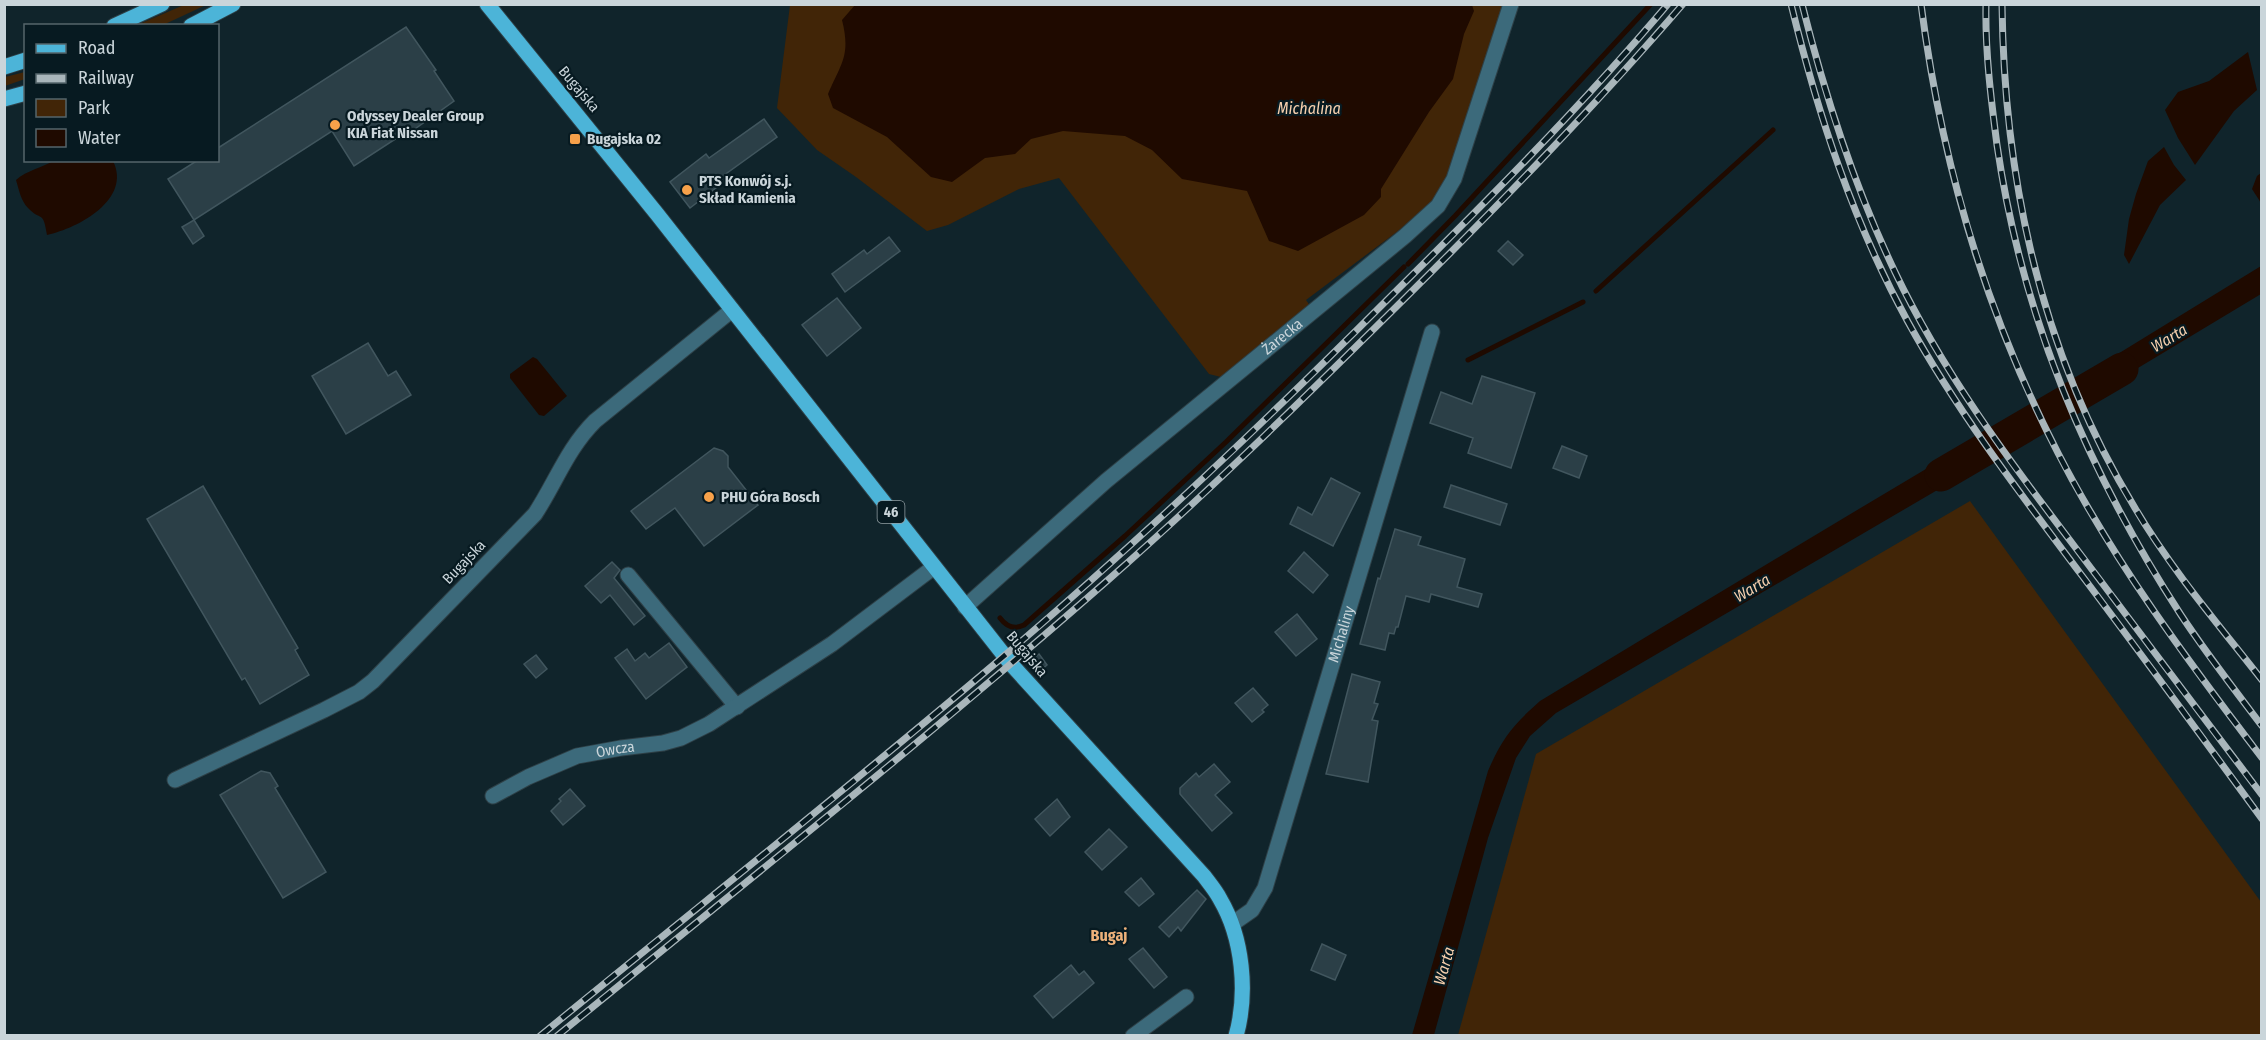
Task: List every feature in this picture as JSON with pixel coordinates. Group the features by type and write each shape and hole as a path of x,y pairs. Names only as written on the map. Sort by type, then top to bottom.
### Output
{"main road":[{"path":"118,24 162,4"},
{"path":"195,24 233,4"},
{"name":"Bugajska","path":"487,4 732,310 965,607 1046,704 1204,876 1221,900 1232,924 1241,973 1242,999 1236,1035"},
{"path":"4,68 24,61"},
{"path":"4,99 24,94"}],"street":[{"name":"Żarecka","path":"965,607 1106,481 1405,236 1438,206 1454,179 1511,4"},
{"name":"Bugajska","path":"175,780 324,710 359,692 373,681 535,514 579,438 595,421 732,310"},
{"name":"Michaliny","path":"1232,924 1252,910 1267,882 1432,332"},
{"name":"Owcza","path":"494,796 528,777 577,756 663,743 681,738 709,724 832,644 934,567"},
{"path":"628,575 736,707"},
{"path":"1132,1035 1186,997"}],"green space":[{"path":"184,5 206,5 165,24 139,24"},
{"name":"Michalina","path":"790,5 1506,5 1451,171 1436,198 1398,231 1306,300 1313,310 1229,379 1209,374 1059,178 1019,189 948,225 927,231 817,150 777,108"},
{"path":"24,72 24,79 5,86 5,77"},
{"path":"1970,501 2261,902 2261,1035 1458,1035 1536,754"}],"water":[{"name":"Michalina","path":"855,5 1472,5 1474,11 1464,34 1453,79 1429,112 1381,189 1381,197 1364,215 1298,251 1269,241 1247,191 1182,179 1152,150 1125,136 1063,131 1031,139 1015,154 985,158 952,182 931,177 887,137 833,108 828,94 845,51 845,32 842,20"},
{"path":"2248,52 2257,90 2234,111 2195,165 2178,138 2165,110 2178,92 2209,81"},
{"path":"2164,147 2186,180 2160,205 2129,264 2124,255 2129,219 2136,194 2148,161"},
{"path":"51,162 113,162 117,175 115,188 109,199 87,219 47,235 43,219 28,208 20,195 16,180"},
{"path":"2261,173 2261,203 2252,189 2257,176"},
{"path":"2261,266 2261,294 2118,380 2088,403 2077,379"},
{"path":"533,357 567,396 544,416 539,415 510,378 510,374"},
{"path":"2055,395 2063,414 2051,423 2041,404"},
{"path":"2028,408 2039,431 2009,448 1995,428"},
{"path":"1973,441 1987,461 1556,713 1530,736 1516,758 1488,838 1434,1035 1412,1035 1488,771 1498,749 1523,717 1540,701"}],"building":[{"name":"Odyssey Dealer Group KIA Fiat Nissan","path":"406,27 454,101 405,136 403,134 354,166 332,131 194,220 168,179 195,162 219,162 219,147"},
{"path":"764,119 777,137 723,176 726,180 690,208 670,182 706,154 709,158"},
{"path":"194,220 204,236 193,244 182,227"},
{"path":"889,237 900,251 845,292 832,274 864,250 867,254"},
{"path":"1508,241 1523,255 1513,265 1498,251"},
{"path":"837,298 861,328 827,356 802,325"},
{"path":"368,343 388,376 396,371 411,395 346,434 312,376"},
{"path":"1482,376 1535,393 1511,468 1468,453 1473,438 1430,423 1441,392 1472,404"},
{"path":"1562,446 1587,456 1579,478 1553,468"},
{"name":"PHU Góra Bosch","path":"714,448 723,451 728,456 728,467 758,505 704,546 675,508 646,529 631,511"},
{"path":"1331,478 1360,493 1333,546 1290,524 1298,507 1312,515"},
{"path":"1451,485 1507,504 1500,525 1444,507"},
{"path":"203,486 298,648 295,650 309,675 260,704 245,678 242,680 147,519"},
{"path":"1395,529 1421,537 1418,545 1465,559 1457,587 1482,594 1478,607 1431,594 1429,602 1406,596 1398,627 1394,634 1389,633 1385,650 1360,644 1378,578 1380,579"},
{"path":"1304,552 1328,575 1313,593 1288,571"},
{"path":"612,562 620,570 614,578 645,616 634,625 610,595 601,603 585,586"},
{"path":"1297,614 1317,639 1296,656 1275,632"},
{"path":"669,643 687,667 646,699 615,658 627,649 635,661 645,653 649,658"},
{"path":"1039,654 1047,665 1037,674 1028,663"},
{"path":"536,655 547,669 536,678 524,664"},
{"path":"1352,674 1380,682 1374,703 1378,704 1372,720 1378,721 1368,782 1326,774"},
{"path":"1253,688 1268,705 1262,710 1264,712 1252,722 1235,703"},
{"path":"1214,764 1230,782 1215,795 1232,813 1212,831 1180,794 1180,788 1196,773 1199,777"},
{"path":"261,771 270,773 278,786 275,788 326,872 283,898 220,795"},
{"path":"570,789 585,806 563,825 551,811"},
{"path":"1057,799 1070,817 1050,836 1035,819"},
{"path":"1109,829 1127,847 1102,870 1085,852"},
{"path":"1141,878 1154,894 1139,906 1125,892"},
{"path":"1197,890 1206,899 1181,931 1178,927 1169,937 1159,927"},
{"path":"1322,944 1346,955 1335,980 1311,970"},
{"path":"1143,948 1167,977 1154,988 1129,959"},
{"path":"1071,965 1079,975 1084,971 1094,983 1053,1018 1034,996"}],"waterway":[{"path":"1408,264 1651,4"},
{"path":"1596,291 1773,130"},
{"path":"1000,618 1010,626 1024,625 1125,536 1226,442 1404,267"},
{"path":"1468,360 1583,302"},
{"name":"Warta","path":"1941,475 2122,369"}],"railway":[{"path":"540,1036 947,704 1151,526 1294,392 1459,228 1566,118 1668,4"},
{"path":"557,1036 972,696 1179,516 1319,383 1463,240 1575,124 1683,4"},
{"path":"1791,4 1825,127 1854,207 1888,284 1927,355 1968,419 2012,481 2262,819"},
{"path":"1802,4 1820,73 1866,207 1913,309 1955,379 2025,481 2262,795"},
{"path":"1921,4 1930,62 1954,178 1988,291 2032,400 2080,493 2128,572 2180,648 2262,758"},
{"path":"1986,4 1986,39 1991,93 2008,209 2041,331 2063,390 2116,505 2147,560 2181,615 2262,726"},
{"path":"2002,4 2004,70 2020,201 2034,265 2075,390 2103,450 2149,531 2196,596 2262,680"}],"place":[{"name":"Odyssey Dealer Group KIA Fiat Nissan","path":"335,125"},
{"name":"Bugajska 02","path":"575,139"},
{"name":"PTS Konwój s.j. Skład Kamienia","path":"687,190"},
{"name":"PHU Góra Bosch","path":"709,497"}],"district":[{"name":"Bugaj","path":"1109,935"}]}
